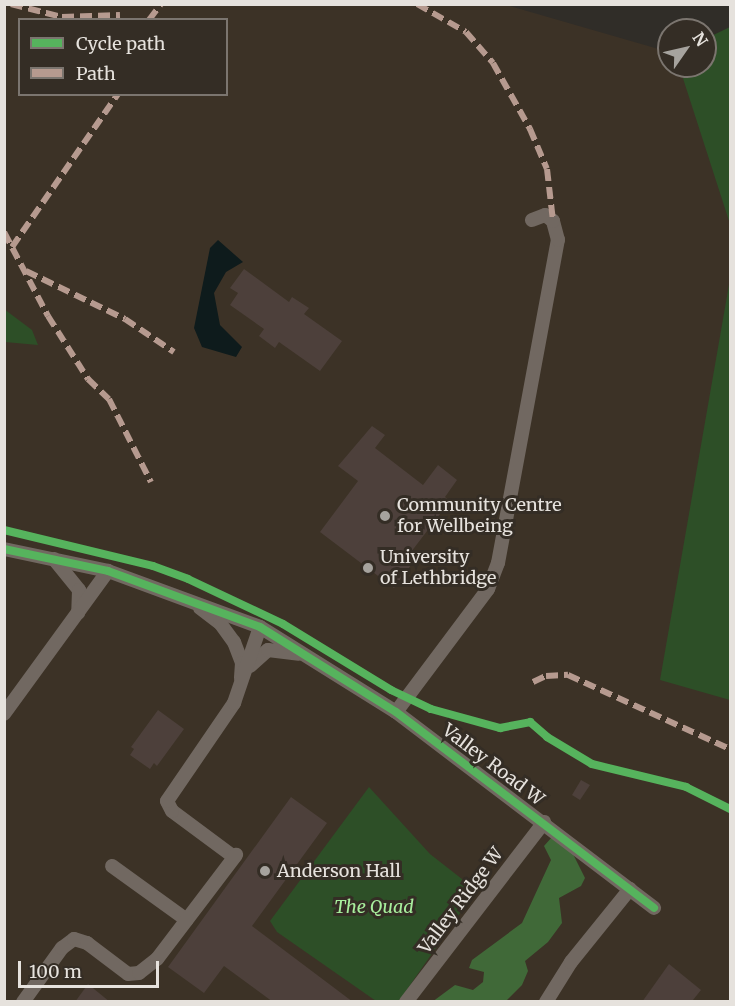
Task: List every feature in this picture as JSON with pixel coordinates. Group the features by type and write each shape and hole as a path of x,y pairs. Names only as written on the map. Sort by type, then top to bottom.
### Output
{"street":[{"path":"396,712 488,589 498,563 558,240 553,221 545,215 532,220"},
{"name":"Valley Road W","path":"4,549 108,571 260,627 396,712 544,822 654,908"},
{"path":"54,559 79,590 77,617"},
{"path":"4,714 77,617 108,571"},
{"path":"189,600 220,623 234,642 242,663 238,691"},
{"path":"23,1002 68,941 87,942 134,976 157,959 235,856 172,811 167,801 238,691 249,668 260,627"},
{"path":"249,668 268,650 311,657"},
{"name":"Valley Ridge W","path":"406,1002 544,822"},
{"path":"112,866 187,920"},
{"path":"546,1002 571,962 630,890"}],"shaded area":[{"name":"University of Lethbridge","path":"5,5 506,5 657,49 657,78 692,78 730,135 730,1001 5,1002"},
{"path":"218,240 243,262 226,272 214,293 220,325 242,347 236,357 202,347 194,328 210,248"}],"green space":[{"path":"730,27 730,224 683,78 717,78 717,33"},
{"path":"730,279 730,700 660,680"},
{"path":"4,309 32,330 38,345 5,342"},
{"name":"The Quad","path":"369,787 430,854 476,890 399,1001 376,1001 277,932 270,921"},
{"path":"552,837 571,850 585,878 581,886 559,898 562,923 548,942 525,961 528,971 522,985 506,1001 432,1002 455,985 473,990 483,982 484,972 469,968 472,960 522,923 551,860 544,846"}],"building":[{"path":"244,269 289,302 292,297 309,308 304,314 342,341 320,371 279,342 275,348 259,336 264,329 230,305 238,293 230,288"},
{"name":"Community Centre for Wellbeing","path":"372,426 385,435 375,448 423,485 438,465 457,480 445,497 450,501 408,556 414,561 394,588 320,532 358,481 338,466"},
{"path":"158,710 184,729 157,766 154,763 150,769 130,755 134,749 131,747"},
{"path":"581,780 590,785 580,800 572,795"},
{"name":"Anderson Hall","path":"291,797 327,823 252,926 353,1002 273,1002 224,966 204,993 168,967"},
{"path":"669,964 701,990 693,1000 642,1002"},
{"path":"88,984 110,1002 75,1002"}],"marked path":[{"path":"11,4 62,17 120,15"},
{"path":"150,18 161,4"},
{"path":"417,4 466,32 493,63 530,129 547,169 553,221"},
{"path":"12,247 117,96"},
{"path":"4,232 48,316 88,379 109,399 151,482"},
{"path":"26,271 125,319 174,352"},
{"path":"533,682 546,676 568,675 730,749"}],"cycle path":[{"path":"4,530 153,566 188,579 283,624 391,690 431,709 500,728 530,722 547,737 592,764 686,787 730,809"},
{"path":"4,549 108,571 260,627 396,712 654,908"}],"place":[{"name":"Community Centre for Wellbeing","path":"385,516"},
{"name":"University of Lethbridge","path":"368,568"},
{"name":"Anderson Hall","path":"265,871"}]}
